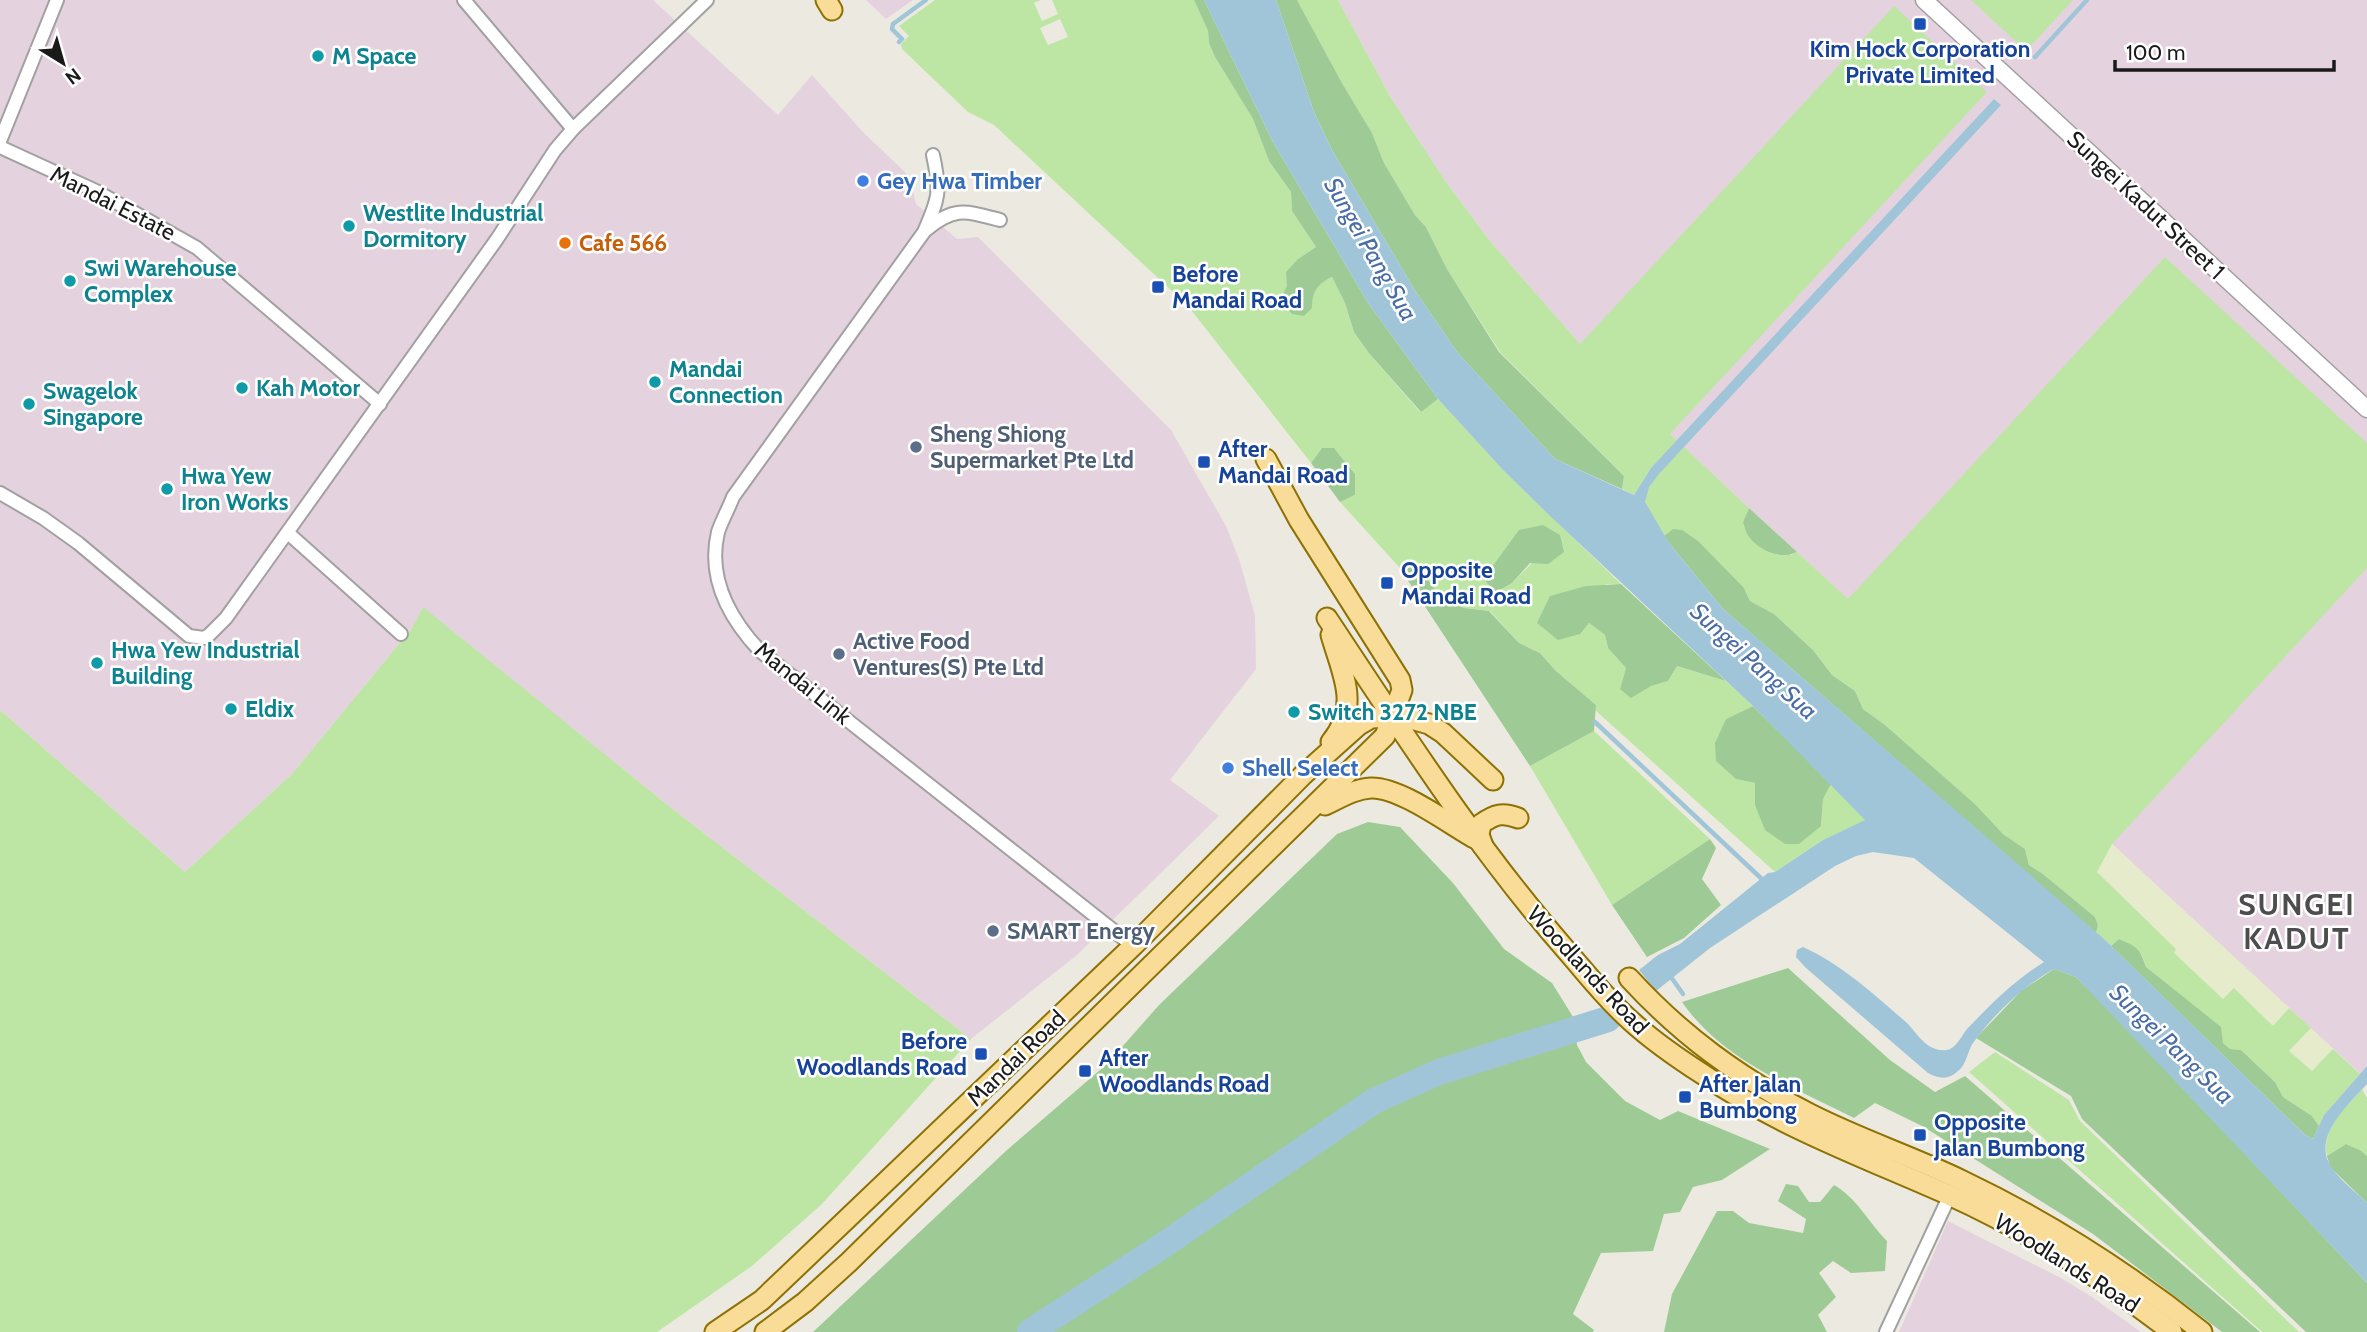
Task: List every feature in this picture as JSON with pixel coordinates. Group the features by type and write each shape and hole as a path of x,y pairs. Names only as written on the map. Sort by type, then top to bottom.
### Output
{"main road":[{"name":"Mandai Road","path":"765,1332 805,1302 849,1262 1385,736 1402,690 1396,671 1299,520 1266,459"},
{"name":"Woodlands Road","path":"1344,722 1348,705 1347,685 1327,618 1392,717 1527,906 1631,1021 1705,1076 1767,1113 1832,1145 1950,1195 2023,1232 2064,1256 2172,1332"},
{"path":"1306,772 1338,734 1353,702 1356,685 1348,650"},
{"path":"1306,772 1359,725 1371,718 1392,717 1417,720 1443,733 1493,780"},
{"name":"Mandai Road","path":"715,1332 762,1300 1133,946 1306,772"},
{"path":"1304,817 1345,795 1374,788 1396,793 1415,802 1481,844"},
{"path":"1481,844 1481,824 1497,814 1505,813 1518,818"},
{"name":"Woodlands Road","path":"1629,978 1675,1026 1712,1056 1810,1114 1958,1178 2031,1215 2115,1267 2202,1332"},
{"path":"916,1154 925,1164 957,1157"}],"street":[{"path":"0,141 57,0"},
{"path":"464,0 573,129"},
{"path":"0,492 43,517 78,543 182,631 196,638 209,635 220,625 288,533 497,239 555,150 573,129 708,0"},
{"name":"Sungei Kadut Street 1","path":"1924,0 2365,405"},
{"name":"Mandai Estate","path":"0,147 96,191 197,248 380,404"},
{"name":"Mandai Link","path":"933,155 939,192 924,232 733,496 718,532 716,563 721,591 740,630 760,651 1133,946"},
{"name":"Mandai Link","path":"924,232 942,218 960,211 999,220"},
{"path":"288,533 401,635"},
{"path":"1886,1332 1950,1195"}],"shaded area":[{"path":"0,0 653,0 778,115 812,75 862,131 909,176 916,204 957,239 978,237 1171,430 1226,526 1240,562 1255,616 1256,669 1170,780 1219,816 1077,955 971,1039 670,807 423,608 412,628 292,774 185,872 0,710"},
{"path":"866,0 913,0 886,19"},
{"path":"1338,0 2367,0 2367,1080 1613,382 1490,241 1446,182 1391,98"},
{"path":"1948,1221 2061,1278 2141,1332 1899,1332"}],"green space":[{"path":"935,0 1041,0 1034,3 1042,21 1058,14 1052,0 1194,0 1208,31 1209,43 1215,57 1253,119 1269,161 1291,192 1292,211 1316,247 1298,259 1312,297 1319,283 1332,277 1345,303 1354,332 1420,412 1438,399 1503,470 1621,584 1606,584 1589,623 1605,635 1608,648 1626,668 1620,689 1651,686 1668,681 1677,666 1726,681 1753,706 1726,719 1736,779 1755,783 1755,805 1821,826 1823,799 1831,784 1866,820 1823,840 1775,872 1596,711 1596,705 1556,671 1540,653 1519,643 1490,611 1464,608 1436,591 1415,563 1399,567 1340,502 1355,495 1355,474 1334,448 1322,448 1311,463 1188,306 994,125 968,112 902,49 901,44 909,36 899,26","holes":["1060,19 1068,37 1048,45 1040,28","1560,535 1512,583 1487,582"]},
{"path":"1194,0 1204,0 1273,142 1368,303 1438,399 1421,412 1368,352 1354,332 1345,303 1332,277 1316,289 1312,308 1304,316 1292,314 1280,300 1287,286 1286,272 1298,259 1316,247 1292,211 1291,192 1269,161 1253,119 1215,57 1209,43 1208,31"},
{"path":"1276,0 1297,0 1372,133 1384,163 1415,215 1426,227 1447,269 1499,352 1624,476 1622,489 1555,459 1457,352 1414,289 1332,150 1314,112"},
{"path":"1297,0 1338,0 1391,98 1446,182 1490,241 1580,344 1894,6 1987,92 1670,434 1677,441 1651,468 1634,495 1622,489 1624,476 1500,352 1447,269 1426,227 1415,215 1384,163 1372,133"},
{"path":"1971,0 2073,0 2026,51"},
{"path":"2165,257 2367,443 2367,568 2112,844 2097,872 2176,949 2174,953 2223,999 2234,988 2273,1026 2289,1008 2311,1028 2289,1051 2312,1071 2333,1049 2360,1074 2324,1115 2319,1126 2312,1116 2283,1097 2275,1082 2241,1050 2230,1049 2223,1043 2176,992 2146,967 2142,955 2119,939 2111,946 2096,933 2098,925 2095,917 2029,865 2025,849 2003,834 1975,804 1863,709 1855,691 1832,675 1813,650 1774,614 1750,601 1744,588 1673,529 1664,536 1645,501 1654,480 1684,447 1749,508 1743,522 1791,555 1797,552 1848,599"},
{"path":"1322,448 1334,448 1355,474 1355,495 1340,502 1311,463"},
{"path":"1749,508 1797,552 1778,555 1754,543 1747,535 1743,522"},
{"path":"1543,525 1560,535 1564,552 1548,564 1530,563 1512,583 1496,592 1486,582 1492,567 1519,530"},
{"path":"1673,529 1682,530 1698,541 1744,588 1750,601 1774,614 1813,650 1832,675 1855,691 1863,709 1975,804 2003,834 2025,849 2029,865 2095,917 2098,925 2096,933 1723,609 1664,536"},
{"path":"1415,563 1436,591 1464,608 1489,611 1519,643 1540,653 1556,671 1596,705 1594,731 1530,766 1399,567"},
{"path":"1621,584 1726,681 1677,666 1668,681 1651,686 1631,698 1620,689 1626,668 1608,648 1605,635 1589,623 1580,634 1558,640 1537,623 1550,596 1586,586"},
{"path":"423,607 670,807 971,1039 822,1204 752,1266 657,1332 0,1332 0,710 185,872 292,774 412,628"},
{"path":"1753,706 1831,784 1823,799 1821,826 1799,844 1785,844 1765,830 1755,805 1755,783 1736,779 1716,761 1715,743 1726,719"},
{"path":"1594,731 1710,839 1612,905 1530,766"},
{"path":"1368,822 1400,827 1453,883 1504,949 1552,983 1575,1020 1577,1045 1586,1062 1625,1101 1660,1120 1678,1111 1770,1149 1722,1180 1693,1187 1680,1212 1664,1214 1653,1251 1601,1253 1573,1314 1594,1330 1593,1332 813,1332 1007,1150 1107,1064 1159,1005 1337,834"},
{"path":"1710,839 1716,848 1702,879 1721,905 1684,938 1647,957 1612,905"},
{"path":"2112,844 2289,1008 2273,1026 2235,989 2223,999 2173,952 2176,949 2097,872"},
{"path":"2119,939 2137,949 2146,967 2221,1027 2223,1043 2230,1049 2241,1050 2275,1082 2283,1097 2312,1116 2319,1126 2313,1139 2304,1134 2111,946"},
{"path":"1788,968 1890,1060 1935,1092 1965,1076 2260,1332 2222,1332 2093,1234 1924,1127 1875,1103 1854,1118 1760,1070 1717,1040 1682,1002"},
{"path":"2054,969 2076,977 2107,1008 2367,1283 2367,1332 2306,1332 2082,1119 2071,1096 1976,1038 2021,991"},
{"path":"2311,1028 2333,1049 2312,1071 2289,1051"},
{"path":"1995,1052 2069,1100 2080,1121 2299,1332 2262,1332 1969,1072"},
{"path":"2362,1089 2367,1098 2367,1156 2346,1144 2327,1156 2326,1146 2331,1128"},
{"path":"2346,1144 2367,1156 2367,1203 2330,1167 2327,1156"},
{"path":"1786,1184 1798,1186 1809,1202 1820,1202 1834,1185 1842,1190 1887,1241 1885,1271 1851,1273 1833,1261 1819,1273 1836,1297 1818,1315 1827,1332 1664,1332 1672,1294 1717,1211 1733,1211 1749,1223 1803,1233 1806,1219 1778,1201"}],"water":[{"name":"Sungei Pang Sua","path":"1204,0 1276,0 1314,112 1332,150 1414,289 1457,352 1555,459 1634,495 1651,468 1994,99 2001,105 1659,474 1649,487 1645,502 1669,543 1723,609 2104,939 2304,1134 2313,1139 2324,1115 2367,1066 2367,1084 2335,1122 2326,1145 2326,1157 2344,1182 2367,1203 2367,1283 2076,977 2054,969 2031,984 1981,1032 1961,1068 1955,1074 1944,1078 1928,1073 1806,968 1796,957 1797,950 1803,947 1831,962 1857,981 1907,1023 1929,1046 1944,1050 1955,1045 1967,1029 2004,993 2044,962 1914,858 1873,852 1856,856 1835,866 1710,948 1656,991 1639,970 1658,955 1680,944 1768,873 1775,872 1823,840 1865,820 1753,706 1503,470 1438,399 1368,303 1273,142"}],"waterway":[{"path":"899,42 902,39 892,29 893,24 926,0"},
{"path":"2035,57 2087,0"},
{"path":"1595,722 1765,882"},
{"path":"1671,977 1683,994"},
{"path":"1030,1332 1159,1248 1374,1101 1439,1072 1608,1019"}],"place":[{"name":"Kim Hock Corporation Private Limited","path":"1920,24"},
{"name":"M Space","path":"318,56"},
{"name":"Gey Hwa Timber","path":"863,181"},
{"name":"Westlite Industrial Dormitory","path":"349,226"},
{"name":"Cafe 566","path":"565,243"},
{"name":"Swi Warehouse Complex","path":"70,281"},
{"name":"Before Mandai Road","path":"1158,287"},
{"name":"Mandai Connection","path":"655,382"},
{"name":"Kah Motor","path":"242,388"},
{"name":"Swagelok Singapore","path":"29,404"},
{"name":"Sheng Shiong Supermarket Pte Ltd","path":"916,447"},
{"name":"After Mandai Road","path":"1204,462"},
{"name":"Hwa Yew Iron Works","path":"167,489"},
{"name":"Opposite Mandai Road","path":"1387,583"},
{"name":"Active Food Ventures(S) Pte Ltd","path":"839,654"},
{"name":"Hwa Yew Industrial Building","path":"97,663"},
{"name":"Eldix","path":"231,709"},
{"name":"Switch 3272 NBE","path":"1294,712"},
{"name":"Shell Select","path":"1228,768"},
{"name":"SMART Energy","path":"993,931"},
{"name":"Before Woodlands Road","path":"981,1054"},
{"name":"After Woodlands Road","path":"1085,1071"},
{"name":"After Jalan Bumbong","path":"1685,1097"},
{"name":"Opposite Jalan Bumbong","path":"1920,1135"}],"district":[{"name":"SUNGEI KADUT","path":"2297,921"}]}
